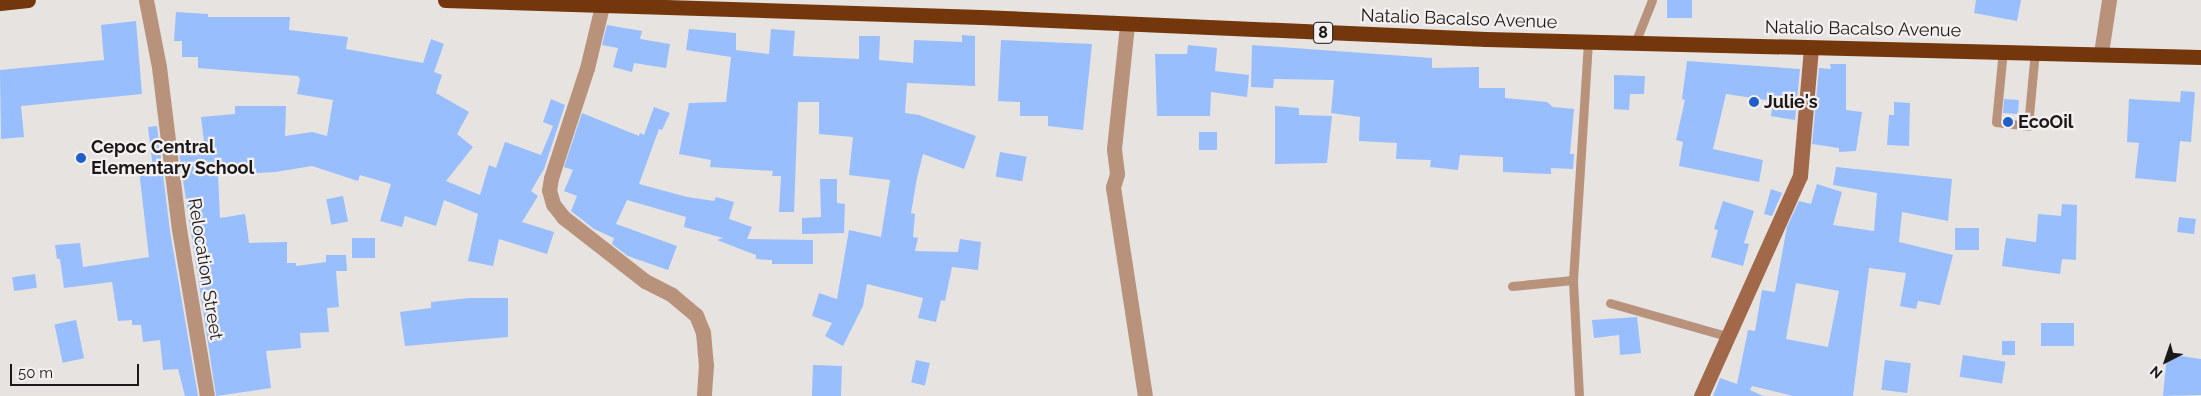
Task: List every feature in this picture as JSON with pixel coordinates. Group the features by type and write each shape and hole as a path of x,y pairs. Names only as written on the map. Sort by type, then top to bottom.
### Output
{"highway":[{"path":"0,3 28,0"},
{"name":"Natalio Bacalso Avenue","path":"446,0 602,6 636,3 1127,25 1588,42 1811,48 2035,50 2201,56"}],"street":[{"name":"Relocation Street","path":"146,0 159,67 179,229 207,396"},
{"path":"2101,53 2109,0"},
{"path":"602,6 588,68 551,178 553,204 563,217 645,281 672,295 696,315 702,332 706,365 704,396"},
{"path":"1127,25 1114,149 1117,174 1114,187 1145,396"},
{"path":"1701,396 1800,176 1811,48"}],"lane":[{"path":"1635,43 1652,0"},
{"path":"1580,396 1573,280 1588,42"},
{"path":"2003,50 1996,122 2028,126 2035,50"},
{"path":"1512,286 1573,280"},
{"path":"1610,302 1727,336"}],"building":[{"path":"1667,0 1692,0 1692,18 1667,18"},
{"path":"1976,0 2021,0 2017,21 1974,13"},
{"path":"176,12 208,14 208,17 290,17 289,30 348,37 346,49 423,63 431,39 444,44 434,72 442,75 436,93 469,112 457,134 473,147 446,181 480,195 489,165 496,168 505,142 541,155 553,126 543,122 551,99 565,105 544,169 531,191 538,196 522,222 554,232 547,254 499,239 493,266 468,261 478,214 444,200 436,226 405,216 402,227 380,221 391,184 360,175 358,181 312,166 275,172 243,174 243,171 218,174 220,218 245,214 249,243 287,242 287,263 296,263 296,266 326,262 326,255 346,255 347,271 336,271 339,307 327,308 329,332 300,333 301,348 266,351 271,388 216,396 178,147 204,142 201,117 235,114 235,106 286,106 285,136 312,132 327,136 333,100 297,94 300,79 298,76 198,68 198,57 182,57 182,41 174,41"},
{"path":"136,21 142,94 21,106 24,137 1,139 0,70 104,60 101,25"},
{"path":"607,25 642,31 640,39 670,44 666,68 634,63 632,72 613,67 618,48 602,45"},
{"path":"689,29 736,33 736,50 769,54 771,29 795,31 793,56 859,59 859,36 880,36 879,60 913,63 914,40 962,42 962,35 975,36 975,86 907,83 905,113 919,115 976,136 964,169 923,154 917,178 911,213 915,214 913,237 918,238 915,251 958,252 960,239 981,242 978,270 952,267 945,301 941,300 936,322 918,318 923,298 867,284 863,306 843,346 825,336 832,323 812,316 819,293 837,299 849,230 881,237 890,180 849,175 853,137 819,134 819,102 798,102 794,212 779,212 781,176 772,176 773,171 710,167 711,160 679,154 689,103 726,102 731,57 686,50"},
{"path":"1001,40 1092,44 1083,130 1048,126 1048,116 1020,116 1020,102 998,101"},
{"path":"1188,45 1217,48 1215,71 1249,75 1247,97 1211,92 1210,116 1157,116 1155,54 1187,54"},
{"path":"1252,45 1432,58 1432,68 1479,67 1479,88 1505,88 1505,98 1547,102 1553,107 1574,109 1570,154 1574,154 1573,169 1551,168 1551,174 1503,172 1503,157 1460,155 1458,170 1430,167 1431,160 1396,159 1397,143 1359,141 1360,117 1331,113 1334,80 1274,79 1273,88 1251,87"},
{"path":"1687,61 1800,69 1795,120 1771,116 1773,101 1726,94 1713,149 1763,160 1759,182 1679,166 1683,142 1676,140 1685,100 1682,99"},
{"path":"1830,64 1846,64 1846,110 1862,112 1856,151 1839,152 1839,148 1812,144 1819,68 1831,69"},
{"path":"1614,75 1645,76 1644,94 1630,94 1629,110 1614,109"},
{"path":"2181,91 2195,92 2191,142 2180,141 2176,182 2135,178 2139,143 2127,142 2129,99 2180,102"},
{"path":"2004,99 2019,100 2018,114 2003,113"},
{"path":"1894,102 1910,103 1909,146 1887,145 1889,115 1894,115"},
{"path":"1275,106 1299,108 1299,115 1332,116 1327,163 1275,164"},
{"path":"654,107 670,113 662,130 659,129 639,184 687,197 714,201 716,197 734,202 729,219 752,227 747,239 813,240 813,264 772,264 772,260 756,259 756,255 717,240 723,238 684,227 686,217 627,200 616,224 677,246 668,270 628,256 612,244 614,238 594,229 571,211 577,196 564,191 573,170 564,167 582,113 639,136 640,133 644,135"},
{"path":"157,126 170,231 198,396 185,396 178,369 163,370 160,340 143,342 141,325 132,325 132,320 118,321 112,282 64,288 60,259 57,259 55,245 80,243 83,267 149,257 139,170 153,169 148,127"},
{"path":"1199,132 1217,132 1217,150 1199,150"},
{"path":"1000,152 1027,157 1022,181 996,177"},
{"path":"1836,167 1952,179 1948,221 1902,212 1899,242 1953,255 1940,305 1918,301 1916,309 1900,306 1906,273 1869,268 1853,396 1793,396 1752,386 1750,390 1763,396 1713,396 1720,378 1737,384 1748,330 1755,331 1762,290 1775,292 1787,227 1799,201 1811,204 1817,184 1842,192 1833,225 1874,231 1877,193 1833,185","holes":["1796,283 1839,291 1828,347 1786,339"]},
{"path":"820,179 837,179 837,203 845,204 844,233 802,234 802,218 821,217"},
{"path":"1771,189 1782,193 1772,216 1764,214"},
{"path":"343,196 348,222 331,225 326,199"},
{"path":"1723,201 1754,211 1744,243 1749,244 1743,266 1711,257 1718,230 1714,229"},
{"path":"2062,204 2077,205 2076,260 2062,259 2060,274 2002,266 2006,238 2036,242 2038,214 2061,216"},
{"path":"2179,217 2196,219 2194,234 2177,232"},
{"path":"1955,228 1979,228 1979,250 1955,250"},
{"path":"352,238 375,238 375,258 352,258"},
{"path":"35,274 37,288 14,291 12,277"},
{"path":"470,298 508,298 508,337 405,346 400,312 431,308 431,302"},
{"path":"1637,317 1641,353 1620,355 1619,335 1594,338 1592,320"},
{"path":"76,320 84,358 63,363 54,325"},
{"path":"2041,323 2074,323 2074,346 2041,346"},
{"path":"2002,341 2015,341 2015,355 2002,355"},
{"path":"2167,354 2201,359 2201,395 2163,396"},
{"path":"1963,355 2005,362 2002,383 1960,377"},
{"path":"916,360 930,363 925,385 911,382"},
{"path":"1885,360 1911,363 1907,393 1881,390"},
{"path":"813,365 842,366 841,396 812,396"}],"place":[{"name":"Julie's","path":"1754,102"},
{"name":"EcoOil","path":"2008,122"},
{"name":"Cepoc Central Elementary School","path":"81,158"}]}
